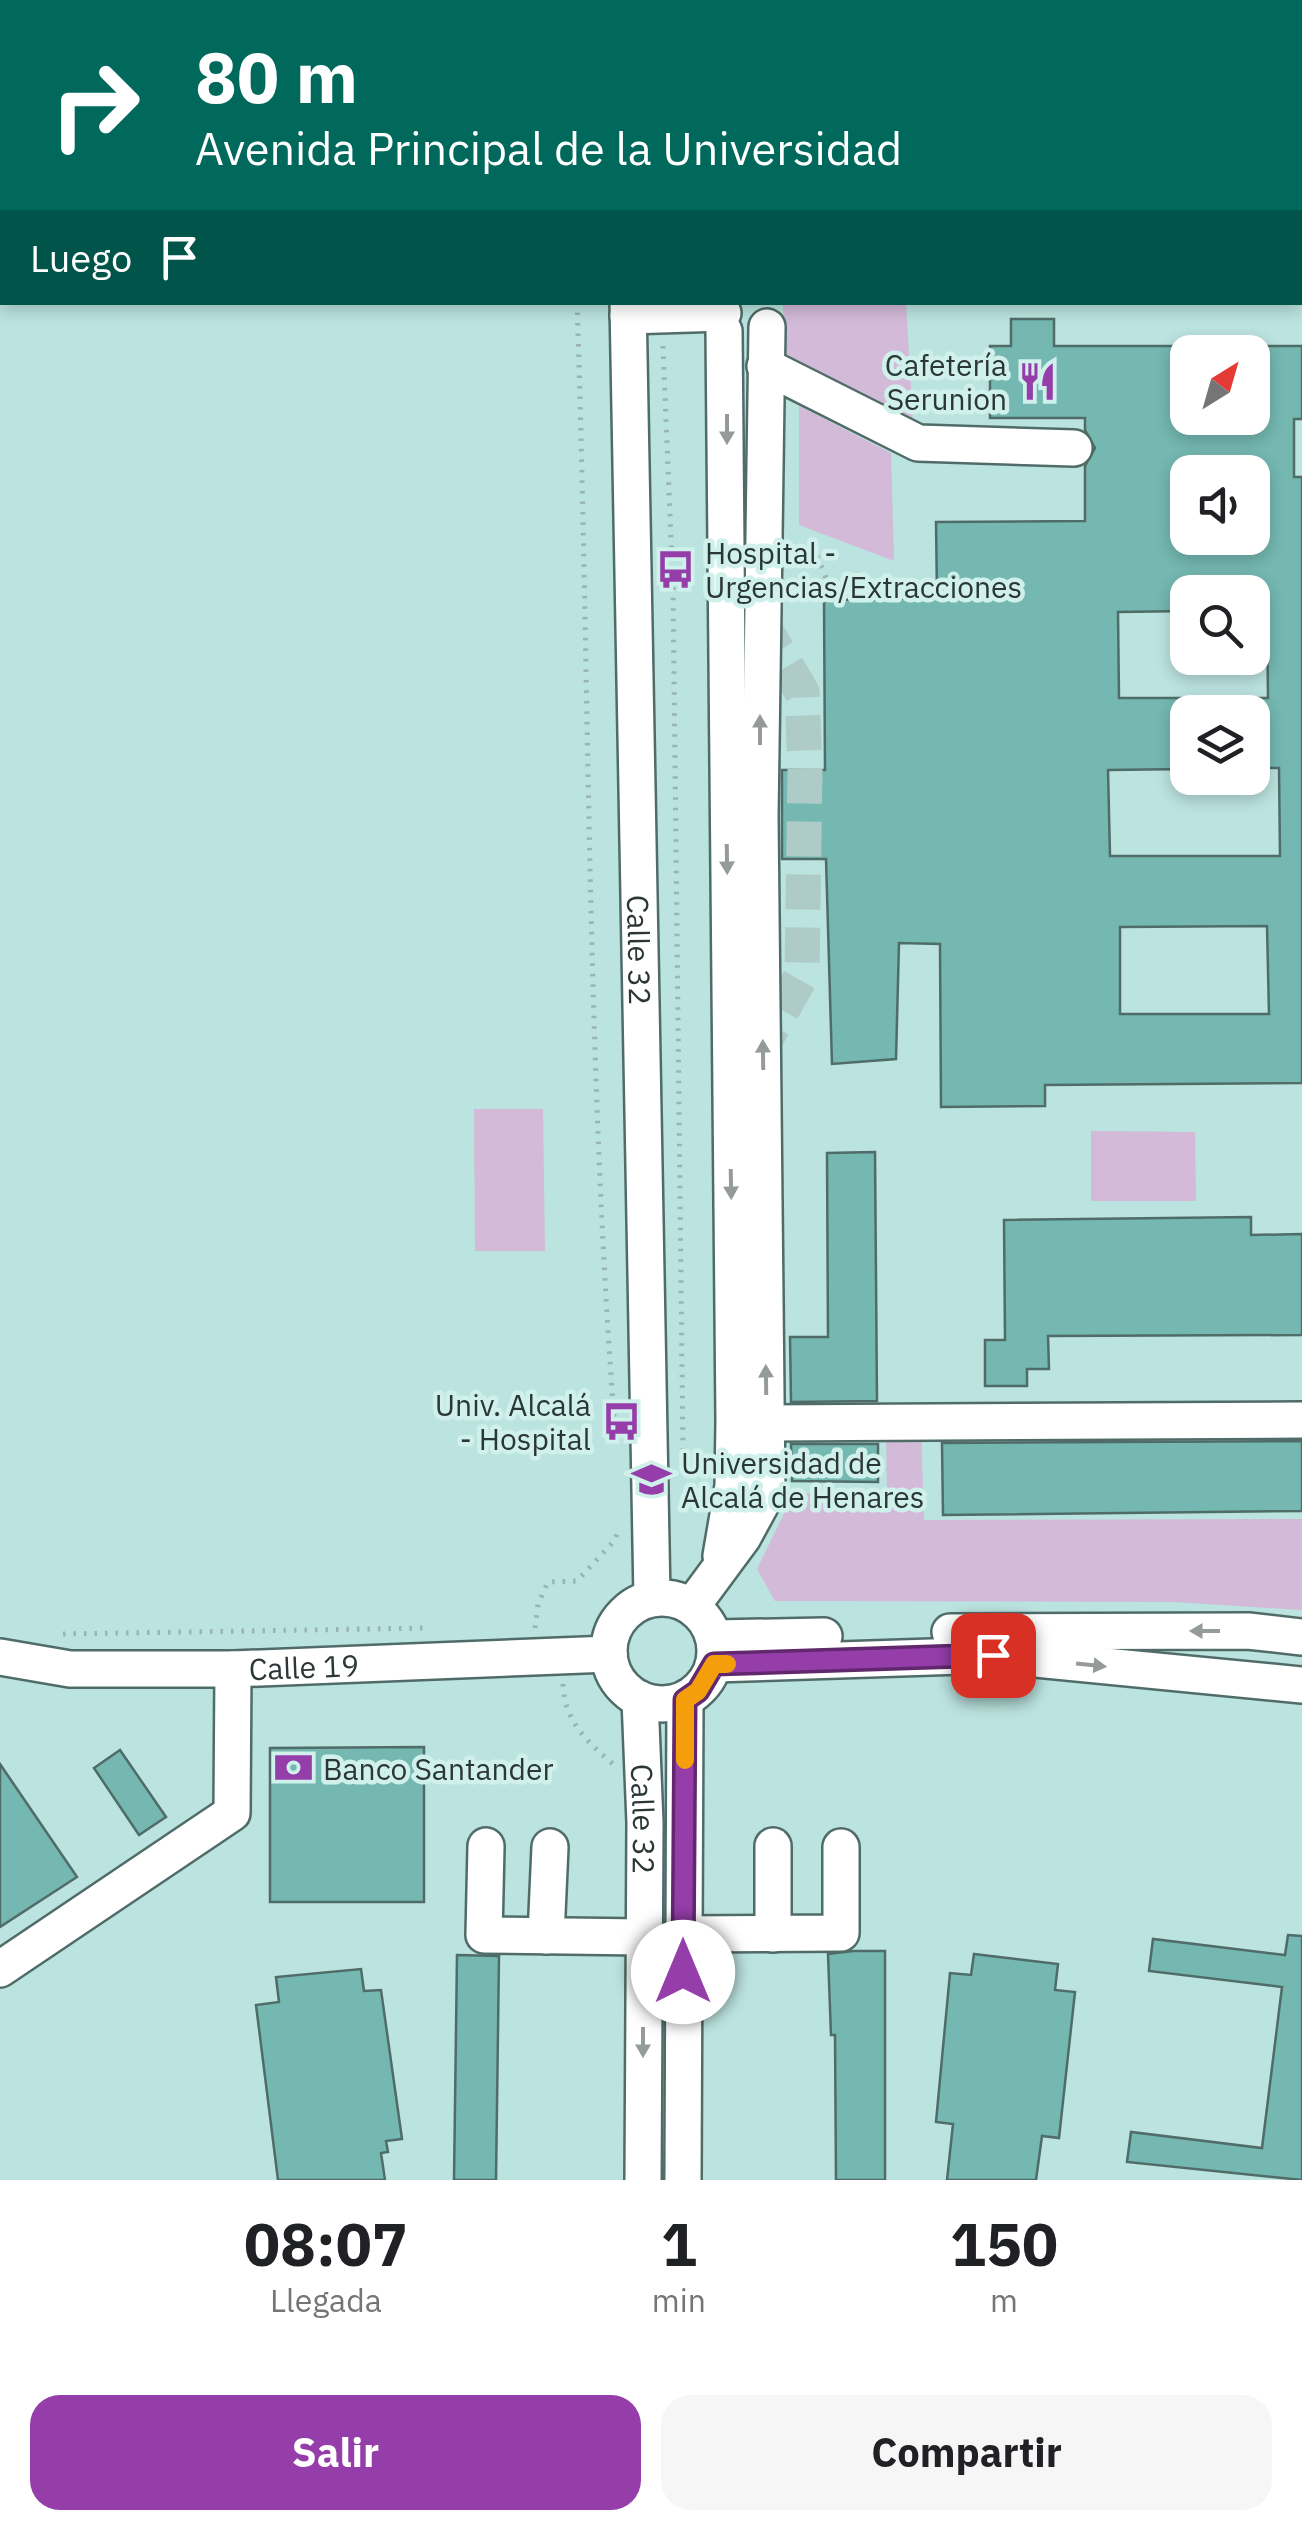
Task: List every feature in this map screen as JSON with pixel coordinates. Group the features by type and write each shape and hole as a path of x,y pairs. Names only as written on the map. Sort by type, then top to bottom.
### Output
{"street":[{"path":"639,311 724,316"},
{"name":"Calle 32","path":"639,311 652,1598"},
{"path":"724,316 740,340 756,340 767,315"},
{"path":"692,1606 768,1492 760,816 767,315"},
{"path":"718,1567 733,1486 734,1421 724,316"},
{"path":"765,366 918,444 1074,448"},
{"path":"767,1423 1302,1420"},
{"path":"652,1598 680,1600 692,1606 714,1651 698,1691 670,1704 640,1699 618,1681 609,1654 616,1624 637,1604 652,1598"},
{"path":"714,1651 991,1630 1248,1631 1302,1637"},
{"path":"714,1651 993,1655 1302,1684"},
{"name":"Calle 19","path":"0,1657 70,1669 232,1669 609,1654"},
{"path":"0,1969 232,1813 232,1669"},
{"name":"Calle 32","path":"640,1699 645,1822 644,2180"},
{"name":"Calle 32","path":"682,2180 685,1700"},
{"path":"486,1846 484,1935 644,1937"},
{"path":"546,1936 550,1846"},
{"path":"772,1934 773,1846"},
{"path":"684,1934 842,1933 841,1847"}],"path":[{"path":"576,305 587,605 596,1173 616,1440"},
{"path":"639,311 674,627 683,1462"},
{"path":"816,556 834,597"},
{"path":"857,572 858,600"},
{"path":"540,1656 534,1624 548,1582 576,1582 615,1540 622,1516"},
{"path":"52,1634 439,1627"}],"shaded area":[{"name":"Universidad de Alcalá de Henares","path":"0,305 1302,305 1302,2180 0,2180"},
{"path":"783,305 906,305 913,421 784,355"},
{"path":"799,406 891,453 894,561 799,525"},
{"path":"474,1109 543,1109 545,1251 475,1251"},
{"path":"1091,1131 1195,1132 1196,1201 1091,1201"},
{"path":"886,1429 921,1430 924,1520 1302,1519 1302,1610 1174,1602 775,1601 757,1569 794,1493 887,1495"}],"building":[{"path":"1011,319 1054,319 1054,346 1170,346 1170,435 1270,435 1270,346 1302,346 1302,419 1294,419 1294,477 1302,477 1302,1083 1045,1085 1045,1106 941,1107 940,944 899,943 896,1059 832,1064 826,859 782,859 782,770 825,770 824,600 937,598 936,522 1085,521 1085,466 1095,448 1085,430 1085,418 990,418 990,346 1011,346","holes":["1267,926 1269,1014 1120,1014 1120,927"]},
{"path":"875,1152 877,1401 791,1402 790,1337 828,1337 827,1153"},
{"path":"1251,1217 1251,1235 1302,1234 1302,1335 1048,1336 1049,1369 1027,1369 1027,1386 985,1386 985,1340 1005,1340 1004,1220"},
{"path":"1302,1441 1302,1511 943,1515 942,1443"},
{"path":"791,1444 878,1444 878,1482 792,1481"},
{"path":"424,1747 424,1902 270,1902 270,1748"},
{"path":"120,1750 166,1817 139,1835 94,1768"},
{"path":"0,1764 77,1877 0,1927"},
{"path":"1288,1935 1302,1936 1302,2180 1127,2162 1131,2132 1262,2148 1282,1987 1149,1971 1153,1939 1285,1955"},
{"path":"885,1951 885,2180 836,2180 835,2035 831,2035 828,1954"},
{"path":"974,1954 1058,1964 1055,1990 1075,1992 1059,2138 1042,2136 1036,2180 947,2180 953,2124 936,2122 950,1973 971,1975"},
{"path":"457,1955 499,1956 496,2180 454,2180"},
{"path":"361,1969 364,1991 381,1990 402,2139 386,2141 388,2152 381,2153 385,2180 278,2180 256,2005 279,2002 276,1977"}],"tunnel":[{"path":"760,621 802,692 805,770 802,975 763,1044"}],"slow traffic":[{"path":"685,1760 685,1700 708,1679 714,1664 727,1664"}],"place":[{"name":"Cafetería Serunion","path":"1037,381"},
{"name":"Hospital - Urgencias/Extracciones","path":"675,569"},
{"name":"Univ. Alcalá - Hospital","path":"621,1421"},
{"name":"Universidad de Alcalá de Henares","path":"651,1479"},
{"name":"Banco Santander","path":"293,1768"}],"route":[{"path":"683,1972 685,1700 708,1679 714,1664 993,1655"}]}
